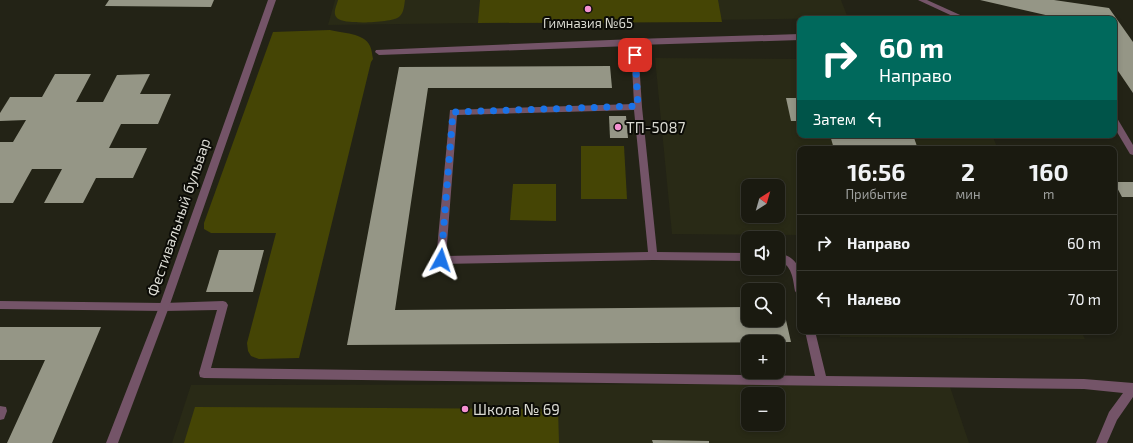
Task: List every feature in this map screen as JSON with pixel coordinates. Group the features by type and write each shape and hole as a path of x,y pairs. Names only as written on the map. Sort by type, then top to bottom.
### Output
{"street":[{"name":"Фестивальный бульвар","path":"112,443 164,307 272,0"}],"lane":[{"path":"921,0 958,16"},
{"path":"379,52 797,37"},
{"path":"634,42 638,106 653,256"},
{"path":"638,106 453,112 441,260 653,256 741,257"},
{"path":"1117,125 1133,152"},
{"path":"785,259 794,265 797,278"},
{"path":"0,305 164,307 223,305 204,373 1084,384 1133,389"},
{"path":"811,334 822,381"},
{"path":"1101,443 1113,416 1133,389"},
{"path":"0,411 2,411 0,415"}],"shaded area":[{"name":"Гимназия №65","path":"335,0 841,0 847,16 797,16 797,19 328,25"},
{"path":"338,0 405,0 401,15 394,19 377,22 348,22 337,18 335,14"},
{"path":"480,0 718,0 722,22 478,23"},
{"path":"330,30 352,34 363,38 370,46 373,59 371,62 299,358 259,359 251,356 248,351 247,343 276,233 211,233 204,229 204,223 273,32"},
{"path":"655,58 797,59 797,138 993,138 997,146 797,146 797,235 785,235 785,231 741,231 741,235 672,234"},
{"path":"581,146 624,146 627,199 581,199"},
{"path":"513,184 556,184 556,221 510,220"},
{"path":"839,334 1082,334 1085,339 840,337"},
{"name":"Школа № 69","path":"949,384 969,443 172,443 191,385"},
{"path":"195,407 558,409 559,443 184,443"}],"building":[{"path":"109,0 214,0 211,7 105,6"},
{"path":"980,0 1054,0 1109,8 1115,16 1050,16"},
{"path":"1117,19 1133,42 1133,93 1117,69"},
{"path":"610,66 612,88 428,88 395,310 741,307 741,327 785,327 785,316 791,342 785,342 785,335 741,335 741,342 347,345 399,67"},
{"path":"55,74 91,74 76,102 103,102 117,75 150,74 140,94 171,94 158,124 121,124 109,148 147,148 133,178 96,178 83,203 44,203 62,169 32,169 13,203 0,203 0,142 13,142 26,120 0,121 0,113 10,97 42,97"},
{"path":"786,98 797,98 797,121 791,121"},
{"name":"ТП-5087","path":"609,116 626,116 628,138 610,138"},
{"path":"831,138 914,138 917,146 833,146"},
{"path":"1117,182 1133,182 1133,197 1122,197 1117,188"},
{"path":"219,250 264,250 253,292 206,292"},
{"path":"0,327 101,327 52,443 7,443 45,360 0,360"},
{"path":"652,440 709,441 709,443 653,443"}],"place":[{"name":"Гимназия №65","path":"588,9"},
{"name":"ТП-5087","path":"618,127"},
{"name":"Школа № 69","path":"465,409"}],"route":[{"path":"441,260 453,112 638,106 635,55"}]}
